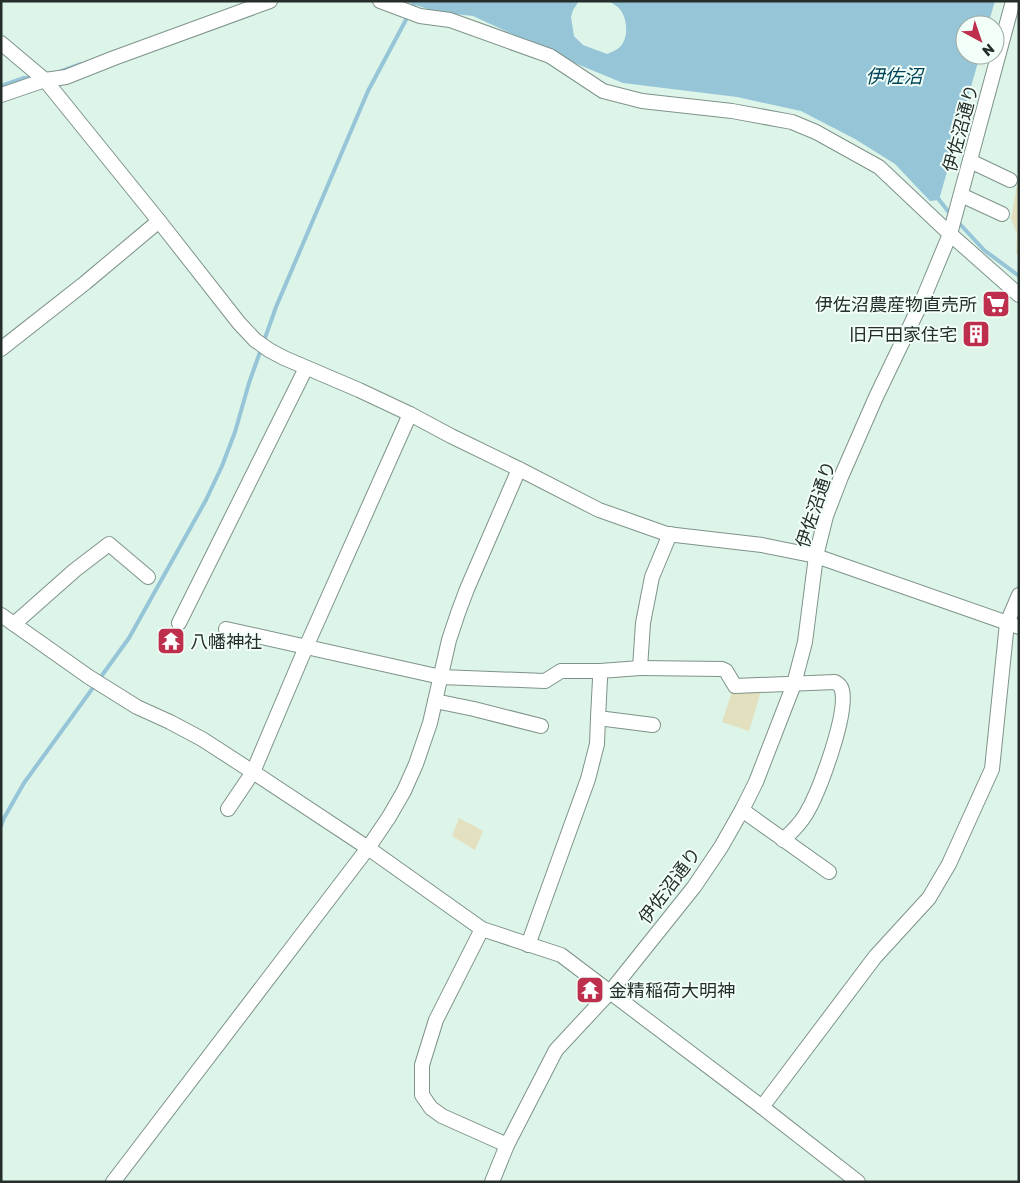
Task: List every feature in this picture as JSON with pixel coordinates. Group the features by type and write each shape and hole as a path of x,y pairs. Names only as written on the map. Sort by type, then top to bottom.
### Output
{"street":[{"path":"1,95 45,80 66,77 270,1"},
{"path":"380,1 420,16 450,20 550,56 603,91 642,101 732,111 784,120 808,128 879,167 950,234 1019,295"},
{"name":"伊佐沼通り","path":"492,1182 507,1145 556,1050 610,992 694,887 721,847 756,782 794,684 805,642 816,556 826,516 876,397 923,299 950,234 1014,1"},
{"path":"1,43 45,80 239,324 255,340 269,350 410,414 599,510 670,534 762,545 816,556 1013,625 1019,637"},
{"path":"970,161 1010,180"},
{"path":"961,195 1002,214"},
{"path":"1,349 159,222"},
{"path":"179,623 306,368"},
{"path":"228,809 253,772 306,647 410,414"},
{"path":"113,1182 368,848 389,817 416,764 430,723 449,640 467,589 519,469"},
{"path":"640,668 644,623 652,577 670,534"},
{"path":"14,624 75,570 109,544 148,577"},
{"path":"762,1106 875,957 929,898 949,864 992,770 1019,595"},
{"path":"1,615 89,677 137,707 202,739 253,772 368,848 482,929 561,955 762,1106 858,1182"},
{"path":"226,629 441,677 545,681 561,671 600,672 640,668 722,669 726,671 735,686 835,682 840,684 843,698 838,730 812,802 799,825 783,840"},
{"path":"528,945 588,779 597,744 600,672"},
{"path":"435,701 541,726"},
{"path":"598,718 652,725"},
{"path":"742,810 828,872"},
{"path":"482,929 436,1020 422,1065 422,1095 431,1108 442,1116 507,1145"}],"shaded area":[{"path":"1019,172 1019,257 1016,253 1017,234 1011,219"},
{"path":"762,688 749,731 722,722 732,692"},
{"path":"459,818 483,831 475,850 452,836"}],"water":[{"name":"伊佐沼","path":"403,1 579,1 571,17 574,36 583,45 607,54 621,46 626,36 625,18 619,8 608,1 995,1 991,15 955,15 955,65 977,65 939,200 930,201 895,164 855,139 801,111 737,97 623,83 473,16 437,12"}],"waterway":[{"path":"1,826 24,783 129,638 206,500 235,432 249,383 276,307 368,91 416,1"},
{"path":"59,72 81,64"},
{"path":"1,86 24,78 35,77"},
{"path":"937,197 951,215"},
{"path":"958,222 984,250 1019,276"}],"place":[{"name":"伊佐沼農産物直売所","path":"996,304"},
{"name":"旧戸田家住宅","path":"976,334"},
{"name":"八幡神社","path":"171,641"},
{"name":"金精稲荷大明神","path":"590,990"}]}
